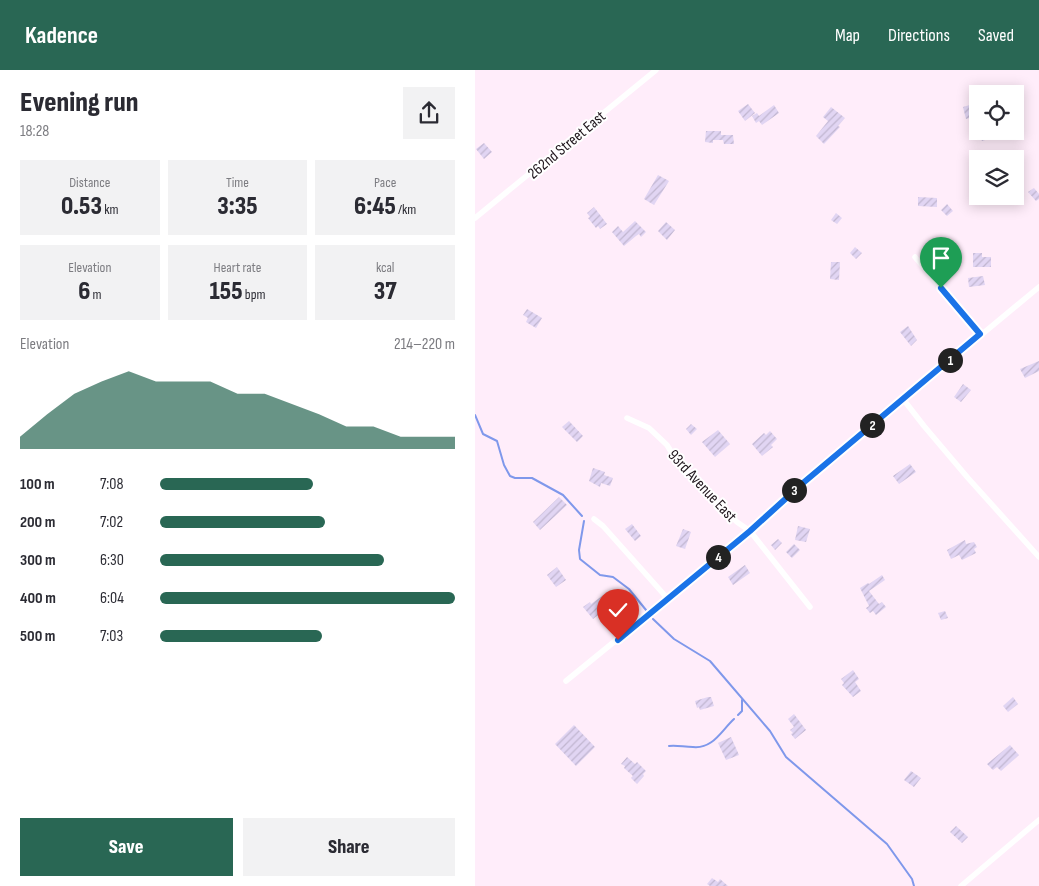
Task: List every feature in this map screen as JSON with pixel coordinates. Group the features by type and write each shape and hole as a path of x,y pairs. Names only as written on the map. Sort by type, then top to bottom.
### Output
{"street":[{"name":"262nd Street East","path":"475,218 656,70"},
{"path":"915,257 980,334"},
{"path":"566,681 750,531 771,510 980,334 1039,287"},
{"path":"903,399 924,426 1039,557"},
{"name":"93rd Avenue East","path":"627,418 649,428 713,498 737,522 750,531 811,607"},
{"path":"594,519 603,526 668,599"},
{"path":"961,886 1039,820"}],"building":[{"path":"748,104 755,113 745,121 738,111"},
{"path":"774,105 779,113 762,125 759,121 756,123 752,116 757,113 759,116"},
{"path":"969,105 969,118 966,119 963,107"},
{"path":"831,107 845,118 838,126 840,127 824,144 816,136 828,121 823,117"},
{"path":"706,131 721,131 721,135 733,135 734,144 724,144 723,140 713,140 713,143 705,142"},
{"path":"484,143 492,152 484,159 476,149"},
{"path":"658,175 669,181 654,205 644,199"},
{"path":"1034,188 1039,194 1039,199 1036,201 1028,192"},
{"path":"918,197 937,198 937,207 918,206"},
{"path":"947,204 953,211 947,216 941,210"},
{"path":"594,207 607,224 600,229 598,226 596,228 588,218 590,217 587,213"},
{"path":"836,213 842,218 837,224 831,220"},
{"path":"635,221 646,232 641,237 639,234 624,246 612,232 618,226 623,232"},
{"path":"666,222 675,230 667,240 658,231"},
{"path":"855,247 862,253 856,259 850,253"},
{"path":"973,253 982,253 982,257 991,257 991,267 973,267"},
{"path":"831,262 840,262 839,280 830,279"},
{"path":"983,276 985,285 969,287 968,278"},
{"path":"527,309 542,318 536,328 526,322 528,318 523,315"},
{"path":"908,326 917,340 911,346 900,332"},
{"path":"1039,361 1039,371 1025,378 1020,369"},
{"path":"963,384 971,390 961,402 954,397"},
{"path":"569,421 583,436 577,442 562,427"},
{"path":"691,424 697,429 691,435 686,429"},
{"path":"718,430 730,444 715,457 702,442"},
{"path":"770,431 777,439 771,445 773,447 762,456 752,444 764,433 766,435"},
{"path":"910,464 916,472 899,484 893,476"},
{"path":"593,468 605,472 604,475 613,478 610,486 601,483 600,487 589,481"},
{"path":"559,497 567,505 540,530 533,522"},
{"path":"632,524 641,536 635,541 625,529"},
{"path":"798,526 810,529 806,542 795,540"},
{"path":"683,529 691,532 685,549 676,546"},
{"path":"778,539 782,543 775,550 771,545"},
{"path":"965,540 966,544 974,542 977,547 974,549 976,553 962,560 959,555 951,559 947,550"},
{"path":"794,544 800,550 792,558 786,552"},
{"path":"745,565 750,573 733,585 728,577"},
{"path":"557,567 566,580 556,587 547,575"},
{"path":"882,575 885,580 869,591 879,604 882,602 886,607 876,615 873,611 870,613 866,608 869,606 860,588"},
{"path":"602,596 610,606 593,619 583,607"},
{"path":"945,611 948,618 941,620 938,613"},
{"path":"853,670 859,679 855,682 861,691 853,697 842,685 844,683 841,679"},
{"path":"711,697 714,706 700,710 699,707 697,708 695,701"},
{"path":"1013,697 1018,704 1008,712 1003,706"},
{"path":"794,714 806,730 795,739 790,730 794,727 788,719"},
{"path":"574,725 595,747 576,766 555,744"},
{"path":"731,737 739,755 726,760 718,743"},
{"path":"1010,745 1019,755 1001,771 997,767 993,770 987,764"},
{"path":"627,757 635,764 637,762 646,771 637,784 631,778 633,776 624,768 625,766 621,764"},
{"path":"911,771 921,778 914,787 904,780"},
{"path":"956,826 968,837 962,843 950,832"},
{"path":"712,878 718,882 720,879 728,886 710,886 707,884"}],"waterway":[{"path":"475,415 483,434 497,441 504,465 510,476 515,478 532,478 563,495 582,516"},
{"path":"584,521 579,550 580,559 600,575 613,577 629,589 646,610"},
{"path":"653,619 674,639 710,661 770,731 786,757 887,844 912,879 914,886"},
{"path":"738,715 742,711 742,700"},
{"path":"669,746 700,747 706,745 716,738 734,719"}],"route":[{"path":"618,640 750,531 771,510 980,334 941,288"}]}
